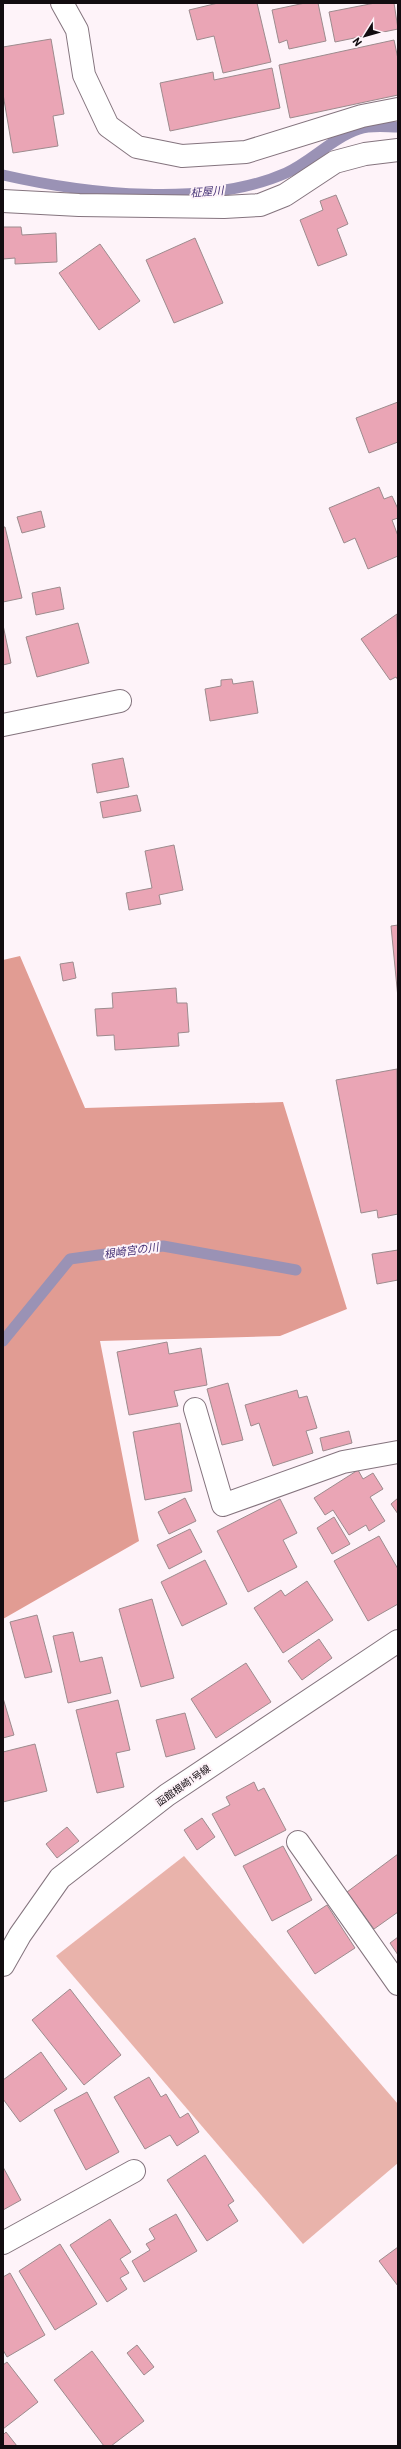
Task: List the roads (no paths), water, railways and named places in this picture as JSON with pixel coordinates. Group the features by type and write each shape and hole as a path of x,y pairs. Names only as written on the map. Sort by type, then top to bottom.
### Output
{"street":[{"path":"62,3 77,30 84,75 108,126 136,147 182,156 246,152 362,116 398,109"},
{"path":"3,201 79,205 224,207 260,205 285,195 335,162 365,154 398,150"},
{"path":"3,725 120,701"},
{"path":"195,1409 223,1505 343,1462 398,1452"},
{"name":"函館根崎1号線","path":"3,1965 20,1935 60,1878 167,1794 398,1641"},
{"path":"298,1842 398,1984"},
{"path":"3,2243 134,2171"}],"waterway":[{"name":"柾屋川","path":"3,175 71,188 108,192 184,194 220,191 255,184 286,173 304,163 340,138 359,129 373,127 398,127"},
{"name":"根崎宮の川","path":"3,1341 70,1259 163,1246 296,1270"}]}
